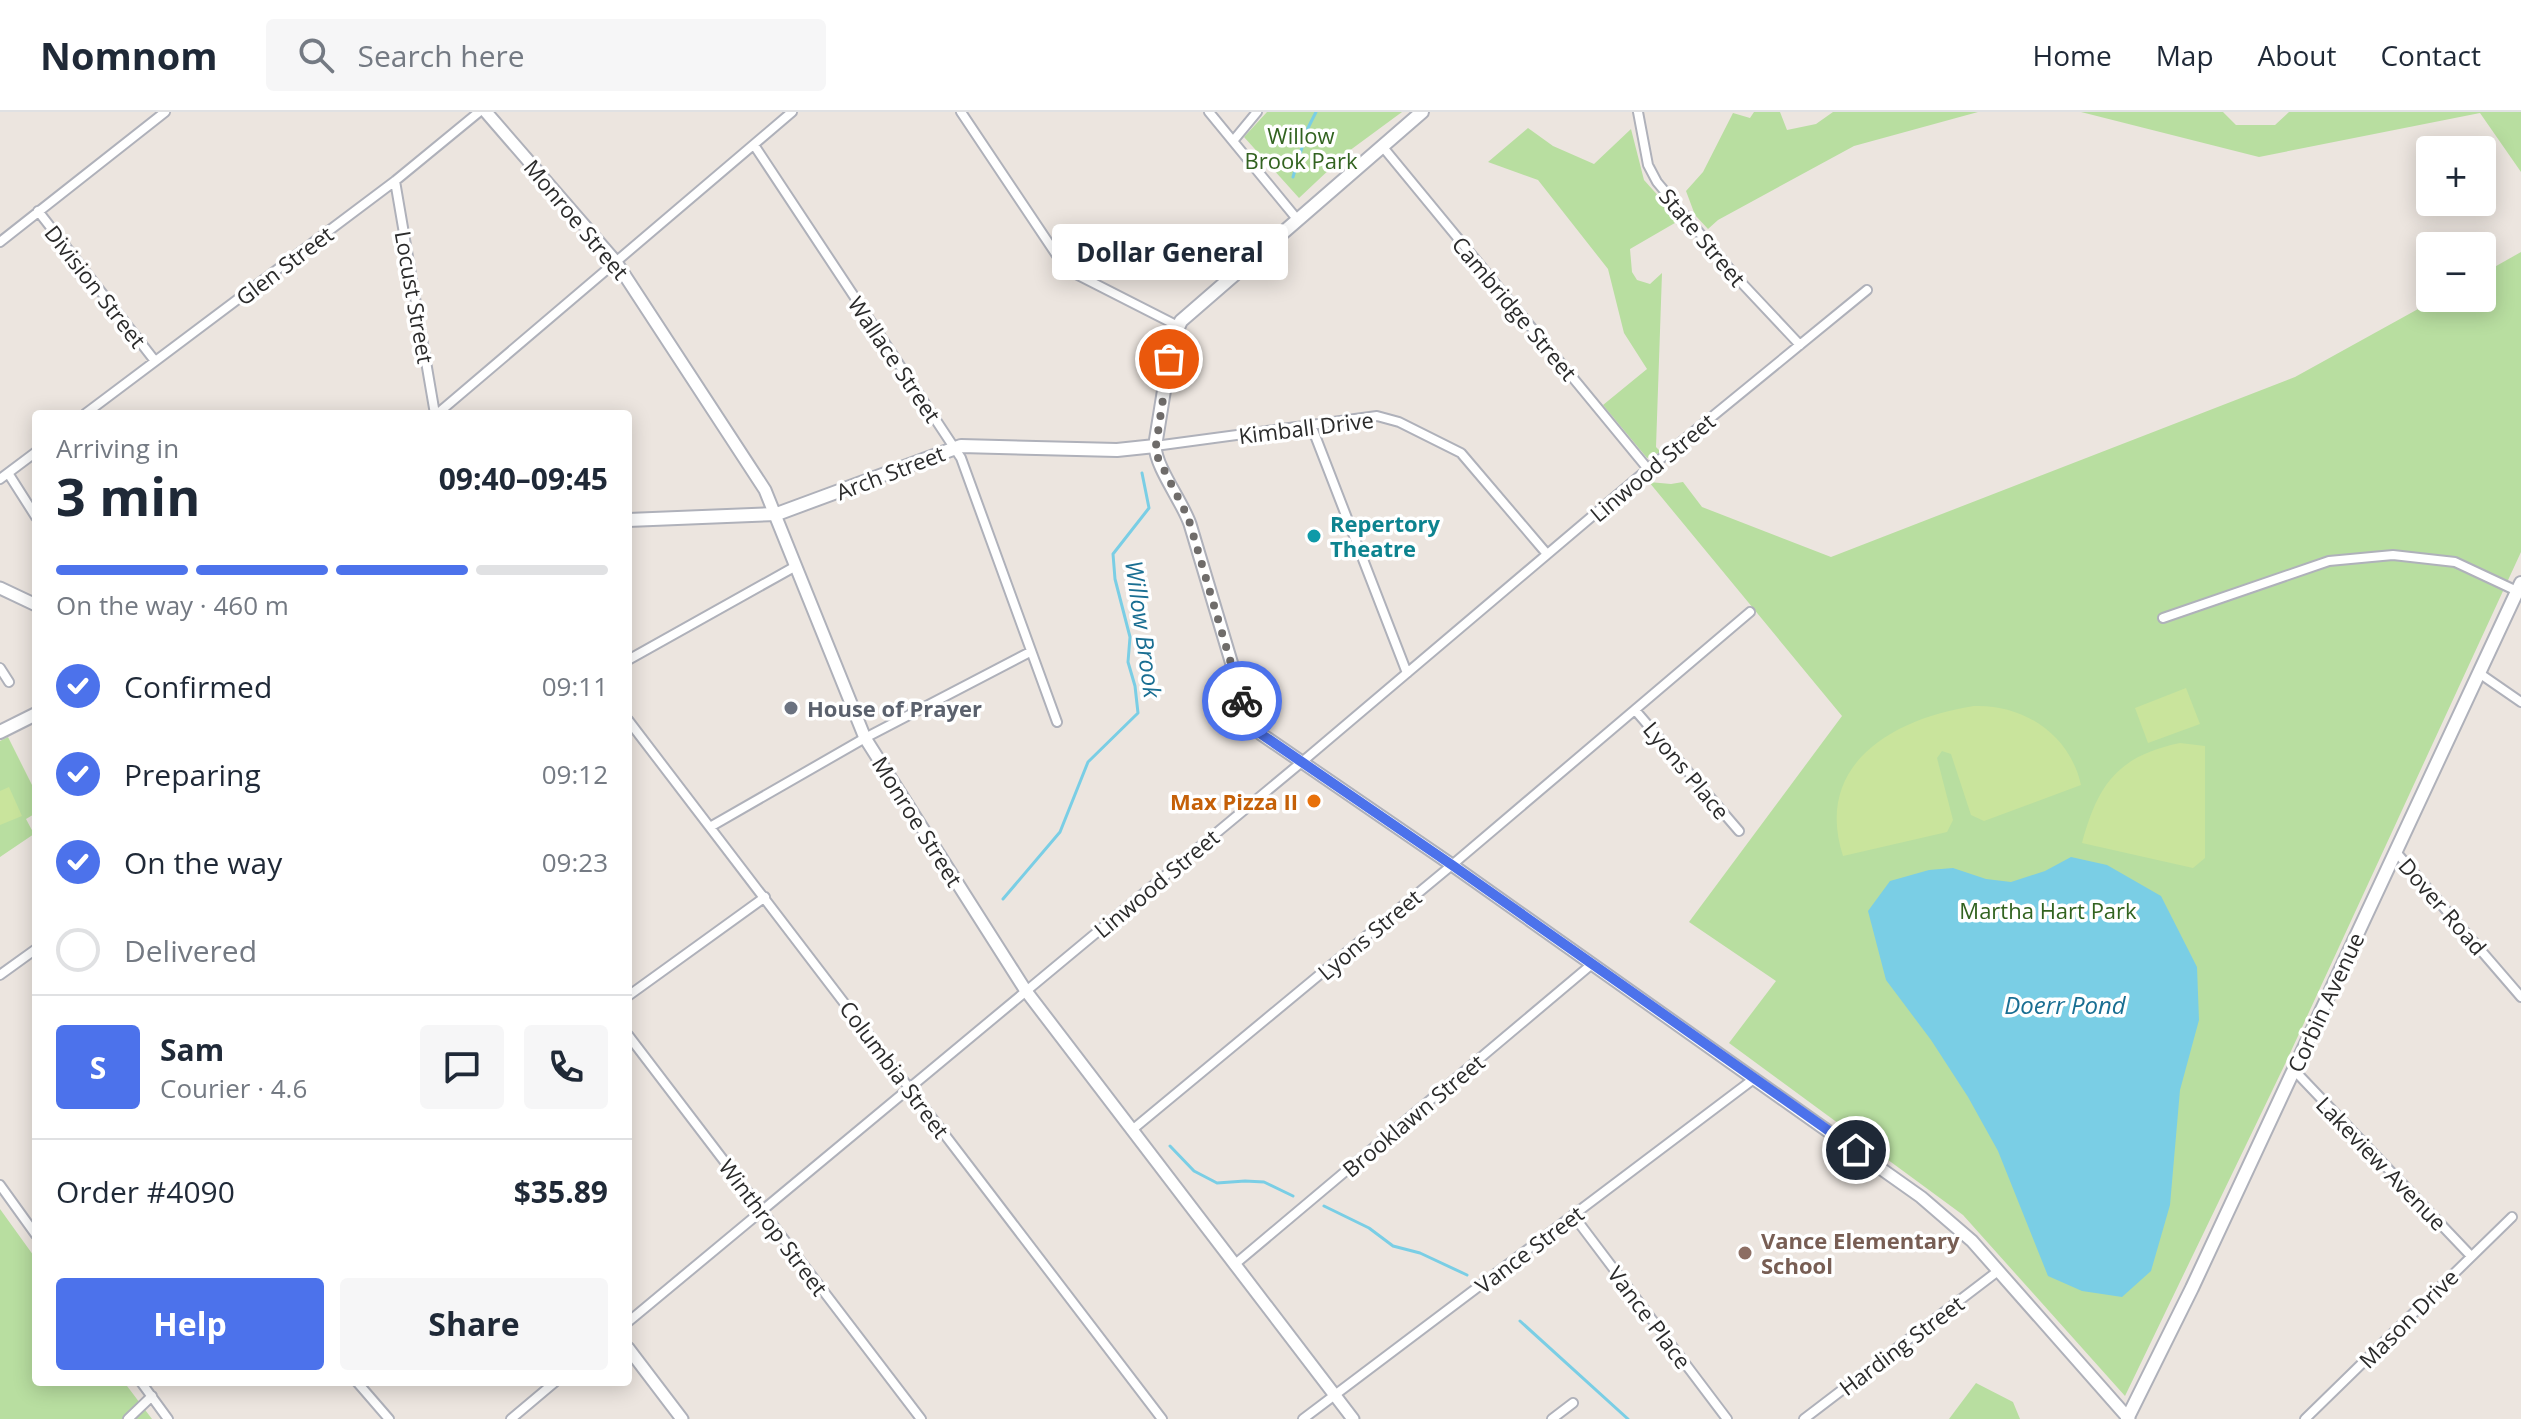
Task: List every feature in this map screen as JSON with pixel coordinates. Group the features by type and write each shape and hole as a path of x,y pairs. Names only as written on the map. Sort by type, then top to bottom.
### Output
{"main road":[{"path":"1155,446 1171,348 1178,326 1191,311 1422,112"},
{"name":"Arch Street","path":"632,520 776,514 954,448 972,445 1123,450 1155,446"},
{"name":"Corbin Avenue","path":"2128,1418 2192,1288 2519,587"},
{"path":"0,732 32,716"}],"street":[{"name":"Glen Street","path":"90,410 395,181 479,112"},
{"name":"Monroe Street","path":"486,112 616,262 765,490 865,738 1026,991 1353,1419"},
{"path":"441,410 792,112"},
{"path":"961,112 1066,269 1178,326"},
{"path":"1209,112 1297,219"},
{"path":"1233,141 1257,112"},
{"name":"State Street","path":"1638,112 1648,165 1657,182 1738,279 1800,345"},
{"path":"0,242 160,113"},
{"name":"Wallace Street","path":"754,145 963,464 1057,722"},
{"name":"Cambridge Street","path":"1382,146 1648,469"},
{"name":"Locust Street","path":"395,181 435,410"},
{"name":"Division Street","path":"38,211 155,361"},
{"name":"Linwood Street","path":"632,1319 1301,763 1648,469 1867,290"},
{"name":"Kimball Drive","path":"1155,446 1377,416 1399,422 1461,453 1547,554"},
{"path":"1311,425 1407,673"},
{"path":"1155,446 1158,462 1190,524 1248,718 1261,734 1452,865 1921,1197 1972,1241 2128,1418"},
{"path":"32,455 4,476 32,512"},
{"path":"2163,618 2329,561 2393,555 2455,562 2519,587"},
{"path":"632,658 796,566"},
{"path":"0,588 32,603"},
{"name":"Lyons Street","path":"1132,1130 1452,865 1750,612"},
{"path":"710,827 865,738 1030,652"},
{"path":"0,668 9,682"},
{"path":"2479,673 2521,702"},
{"name":"Lyons Place","path":"1635,710 1739,831"},
{"name":"Columbia Street","path":"632,725 1162,1419"},
{"name":"Dover Road","path":"2396,852 2521,997"},
{"path":"632,993 765,897"},
{"path":"0,975 32,952"},
{"name":"Brooklawn Street","path":"1234,1265 1592,964"},
{"name":"Winthrop Street","path":"632,1040 921,1419"},
{"name":"Lakeview Avenue","path":"2294,1070 2471,1256"},
{"name":"Vance Street","path":"1303,1419 1755,1078"},
{"path":"0,1185 32,1229"},
{"name":"Vance Place","path":"1573,1215 1727,1419"},
{"name":"Mason Drive","path":"2305,1419 2512,1217"},
{"name":"Harding Street","path":"1804,1419 1998,1271"},
{"path":"632,1353 682,1419"},
{"path":"144,1386 168,1419"},
{"path":"360,1386 389,1419"},
{"path":"511,1419 550,1386"},
{"path":"128,1419 152,1396"},
{"path":"1552,1419 1573,1403"}],"green space":[{"name":"Willow Brook Park","path":"1267,112 1402,112 1349,151 1299,198 1244,137"},
{"path":"1754,112 1780,112 1787,130 1816,124 1833,112 1978,112 1854,146 1718,220 1708,229 1695,215 1686,191 1703,172 1733,113 1750,118"},
{"path":"2081,112 2223,112 2236,125 2275,125 2289,112 2521,112 2521,172 2480,113 2259,157"},
{"path":"1528,128 1553,146 1594,164 1631,129 1644,180 1680,220 1630,249 1632,272 1637,280 1650,284 1662,273 1656,447 1661,452 1647,458 1603,405 1647,369 1624,333 1608,269 1538,180 1488,162"},
{"name":"Martha Hart Park","path":"2521,252 2521,552 2286,1062 2125,1396 1963,1215 1729,1043 1776,981 1689,922 1842,716 1649,482 1683,482 1702,507 1831,557 2295,377 2416,310 2496,312 2496,266"},
{"path":"2186,688 2200,724 2148,743 2135,708"},
{"path":"1974,706 2010,710 2042,726 2067,751 2081,785 1984,821 1971,815 1951,754 1942,751 1937,758 1953,820 1947,832 1843,856 1837,823 1840,795 1850,771 1868,751 1890,734 1916,721"},
{"path":"8,737 32,785 32,815 26,819 32,835 0,857 0,741"},
{"path":"2180,743 2205,746 2205,858 2193,868 2082,843 2095,804 2114,776 2141,756"},
{"path":"9,787 22,816 0,825 0,791"},
{"path":"0,1209 32,1253 32,1386 127,1386 152,1419 0,1419"},
{"path":"1976,1383 2013,1402 2020,1419 1949,1419"}],"water":[{"name":"Doerr Pond","path":"2071,857 2107,865 2161,896 2197,967 2199,1020 2180,1090 2170,1205 2151,1271 2122,1297 2082,1291 2048,1276 1998,1151 1931,1040 1886,980 1868,911 1890,881 1929,870 1953,868 1986,879 2011,882 2045,871"}],"waterway":[{"name":"Willow Brook","path":"1293,177 1316,112"},
{"name":"Willow Brook","path":"1003,899 1060,832 1088,762 1138,713 1128,662 1130,637 1115,579 1113,554 1149,508 1142,473"},
{"name":"Willow Brook","path":"1170,1146 1194,1171 1217,1183 1264,1182 1293,1196"},
{"name":"Willow Brook","path":"1324,1206 1369,1228 1393,1246 1420,1253 1467,1275"},
{"name":"Willow Brook","path":"1520,1321 1628,1419"}],"way so far":[{"path":"1169,359 1155,452 1188,517 1242,701"}],"place":[{"name":"Dollar General","path":"1169,359"},
{"name":"Repertory Theatre","path":"1314,536"},
{"name":"House of Prayer","path":"791,708"},
{"name":"Max Pizza II","path":"1314,801"},
{"name":"Vance Elementary School","path":"1745,1253"}],"route":[{"path":"1242,701 1248,718 1261,734 1856,1150"}]}
